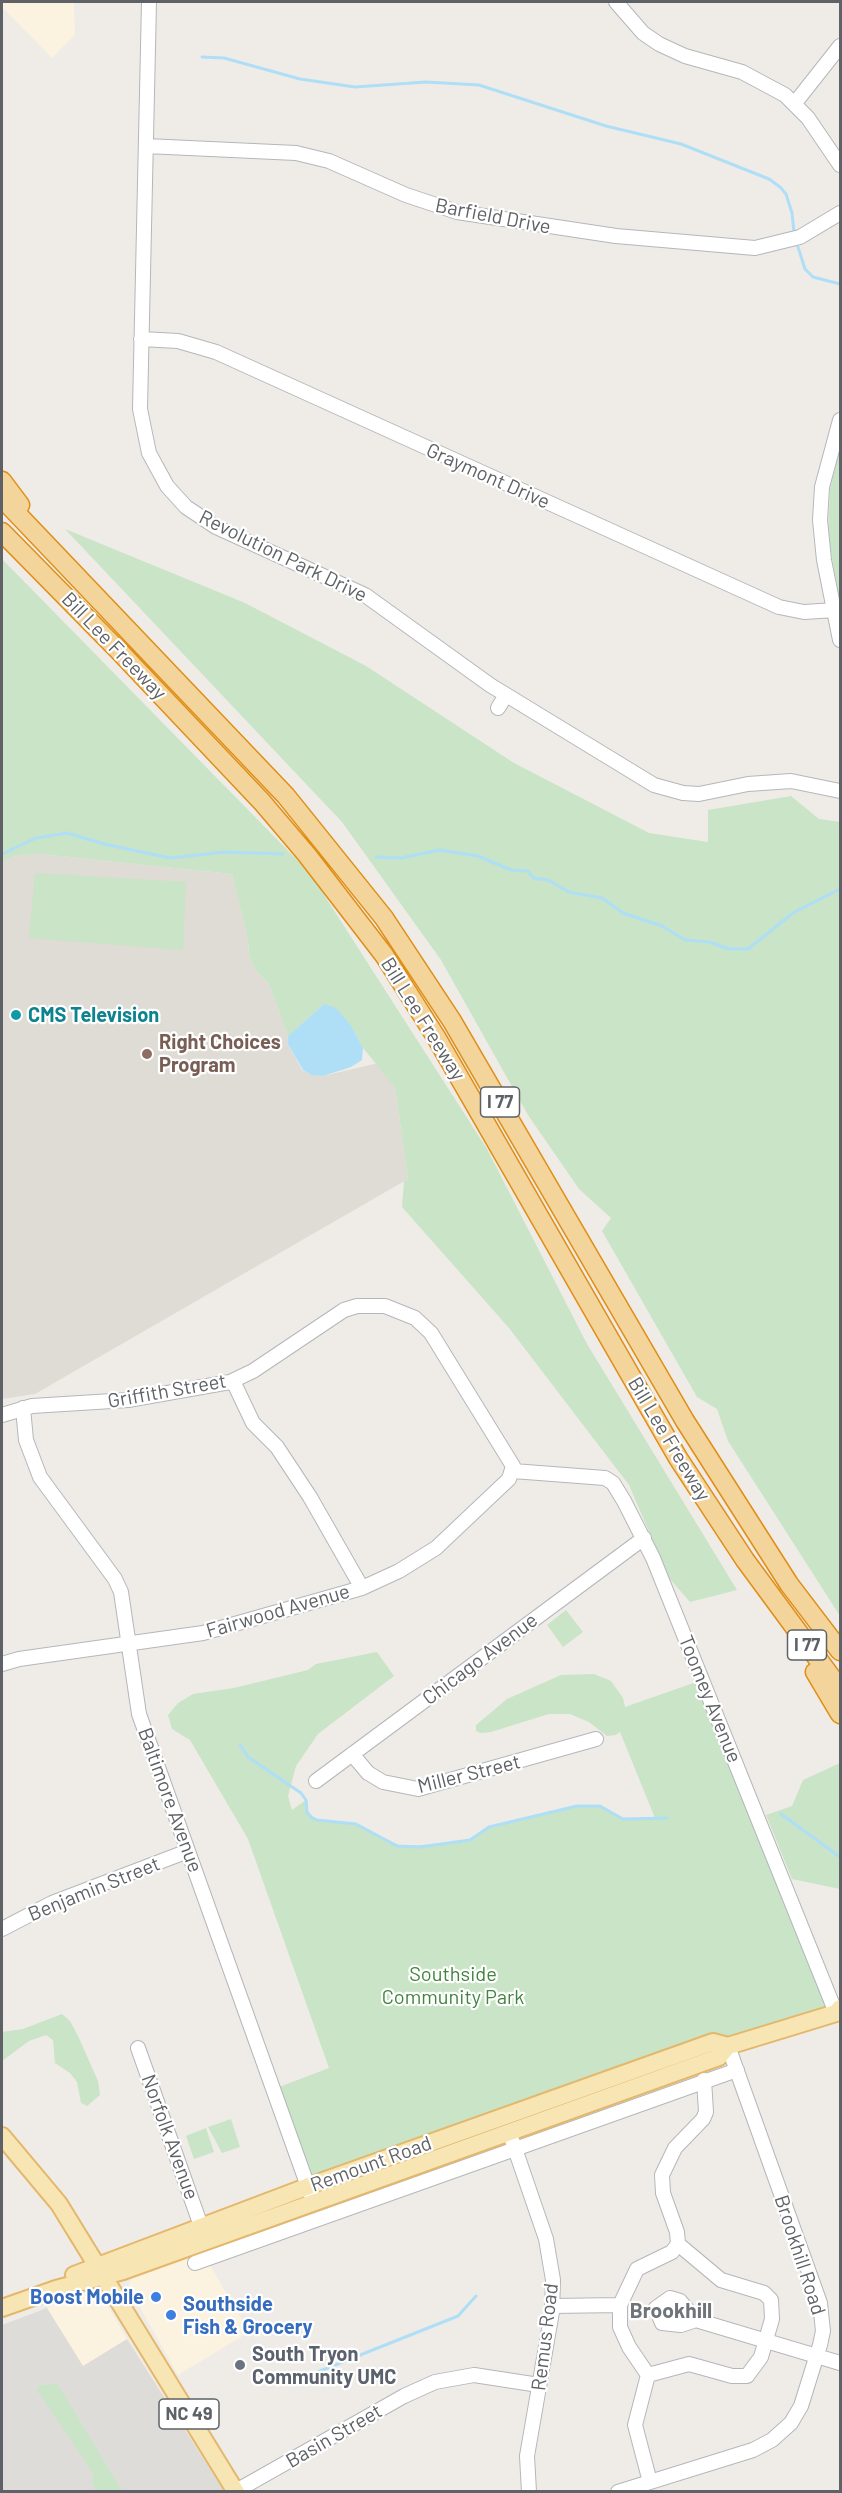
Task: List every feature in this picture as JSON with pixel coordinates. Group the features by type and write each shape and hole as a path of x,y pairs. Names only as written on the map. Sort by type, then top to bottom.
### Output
{"highway":[{"path":"2,481 11,491 39,537"},
{"name":"Bill Lee Freeway","path":"2,498 286,796 384,918 452,1021 685,1421 789,1584 840,1652"},
{"name":"Bill Lee Freeway","path":"2,532 262,802 313,863 384,955 436,1037 672,1448 739,1552 840,1689"},
{"path":"2,543 60,591"},
{"path":"789,1584 840,1641"},
{"path":"774,1600 840,1714"}],"main road":[{"name":"Remount Road","path":"2,2308 100,2270 201,2226 509,2132 713,2042 728,2046 839,2012"},
{"name":"NC 49","path":"2,2136 59,2204 236,2491"},
{"name":"Remount Road","path":"100,2270 123,2271 311,2194"}],"street":[{"name":"Revolution Park Drive","path":"148,2 140,409 143,435 157,470 179,500 216,527 365,595 506,695 654,785 667,790 699,794 748,784 790,781 840,791"},
{"path":"616,2 643,33 659,44 685,56 742,72 764,82 795,104 814,126 840,165"},
{"path":"795,104 840,46"},
{"name":"Barfield Drive","path":"146,146 296,153 329,161 406,195 457,212 616,236 755,248 800,237 840,213"},
{"name":"Graymont Drive","path":"141,339 178,341 216,352 779,607 804,612 835,609"},
{"path":"840,420 827,465 820,509 822,546 840,640"},
{"path":"498,708 506,695"},
{"name":"Griffith Street","path":"2,1415 23,1408 128,1400 233,1381 253,1371 344,1310 371,1304 394,1308 414,1318 436,1339 511,1459 513,1471"},
{"path":"233,1381 253,1423 283,1456 362,1587"},
{"name":"Baltimore Avenue","path":"23,1408 28,1448 40,1477 115,1579 123,1599 140,1714 311,2194"},
{"name":"Toomey Avenue","path":"513,1471 611,1480 644,1538 839,2012"},
{"name":"Fairwood Avenue","path":"2,1664 19,1659 203,1633 362,1587 399,1571 436,1548 509,1479 513,1471"},
{"name":"Chicago Avenue","path":"316,1781 644,1538"},
{"name":"Miller Street","path":"352,1754 368,1773 383,1782 418,1789 596,1739"},
{"name":"Benjamin Street","path":"2,1929 52,1903 188,1851"},
{"name":"Brookhill Road","path":"618,2492 753,2450 772,2440 791,2423 801,2406 817,2356 822,2331 820,2303 728,2046"},
{"name":"Norfolk Avenue","path":"138,2049 201,2226"},
{"path":"195,2262 509,2132 737,2070"},
{"path":"650,2482 635,2425 648,2375 629,2347 620,2327 620,2305 637,2269 672,2252 678,2244 677,2232 663,2193 662,2175 675,2148 703,2119 706,2112 704,2080"},
{"name":"Remus Road","path":"509,2132 549,2249 553,2280 552,2306 527,2456 529,2492"},
{"path":"648,2375 689,2364 732,2376 747,2376 758,2364 767,2341 772,2313 769,2297 759,2291 721,2280 678,2244"},
{"path":"552,2306 620,2305"},
{"path":"696,2320 840,2363"},
{"name":"Basin Street","path":"236,2491 404,2396 435,2382 474,2375 539,2385"}],"shaded area":[{"path":"2,2 74,2 75,35 52,58 2,7"},
{"name":"Right Choices Program","path":"41,854 232,874 248,939 249,956 256,971 269,984 288,1036 288,1044 302,1070 311,1075 323,1076 378,1063 395,1087 408,1179 35,1394 2,1399 2,862 17,855"},
{"path":"201,2250 249,2332 178,2375 128,2286 134,2275"},
{"path":"88,2292 97,2292 103,2298 127,2339 83,2367 47,2308"},
{"path":"47,2308 83,2366 127,2339 224,2491 2,2492 2,2325"}],"green space":[{"path":"840,448 840,602 828,535 830,489"},
{"path":"65,529 245,603 366,666 514,763 649,833 708,842 708,810 791,796 819,819 840,822 840,1616 728,1441 717,1409 697,1397 602,1231 611,1218 579,1189 528,1115 441,960 342,822"},
{"path":"2,559 310,873 487,1149 587,1344 737,1590 690,1602 669,1578 629,1485 509,1328 402,1207 404,1181 408,1179 395,1087 363,1048 352,1027 324,1004 288,1036 269,984 256,971 249,956 248,939 232,874 41,854 17,855 2,862"},
{"path":"35,873 186,882 183,950 29,938"},
{"path":"566,1610 583,1632 563,1647 547,1625"},
{"name":"Southside Community Park","path":"377,1652 394,1676 318,1734 296,1766 288,1796 292,1810 306,1800 307,1813 317,1820 356,1824 403,1847 470,1840 489,1827 577,1806 600,1806 623,1819 655,1818 620,1732 607,1736 589,1722 570,1714 549,1714 491,1732 476,1731 476,1725 507,1699 561,1675 594,1674 611,1681 623,1698 625,1707 702,1680 836,2013 309,2186 274,2089 329,2068 248,1839 190,1740 172,1729 168,1715 178,1703 193,1694 234,1688 308,1670 316,1664"},
{"path":"840,1763 840,1889 792,1879 766,1815 792,1806 803,1780"},
{"path":"62,2014 70,2021 98,2081 100,2095 87,2106 81,2103 77,2082 70,2073 55,2063 53,2040 46,2035 29,2041 2,2061 2,2032 23,2029"},
{"path":"231,2119 240,2147 222,2153 208,2127"},
{"path":"206,2128 214,2152 194,2159 186,2136"},
{"path":"40,2385 59,2386 122,2491 97,2491 92,2483 93,2473 36,2389"}],"water":[{"path":"324,1004 336,1008 352,1027 363,1048 362,1060 351,1067 323,1076 311,1075 303,1070 288,1044 288,1036"}],"waterway":[{"path":"202,57 224,58 300,79 355,87 426,82 479,85 606,126 681,144 769,179 780,187 786,194 792,213 794,232"},
{"path":"798,247 805,269 813,277 840,284"},
{"path":"2,854 36,838 67,833 104,844 170,858 225,852 283,854"},
{"path":"376,857 401,858 440,850 478,856 511,870 528,871 533,878 548,880 569,892 602,898 623,913 662,926 685,940 709,942 729,949 748,949 793,913 840,889"},
{"path":"240,1745 248,1757 301,1793 306,1800 307,1812 311,1817 317,1820 356,1824 397,1846 420,1847 470,1840 489,1827 577,1806 600,1806 623,1819 667,1818"},
{"path":"781,1814 840,1857"},
{"path":"295,2381 458,2316 476,2296"}],"place":[{"name":"CMS Television","path":"16,1015"},
{"name":"Right Choices Program","path":"147,1054"},
{"name":"Boost Mobile","path":"156,2297"},
{"name":"Southside Fish & Grocery","path":"171,2315"},
{"name":"South Tryon Community UMC","path":"240,2365"}],"district":[{"name":"Brookhill","path":"671,2311"}]}
